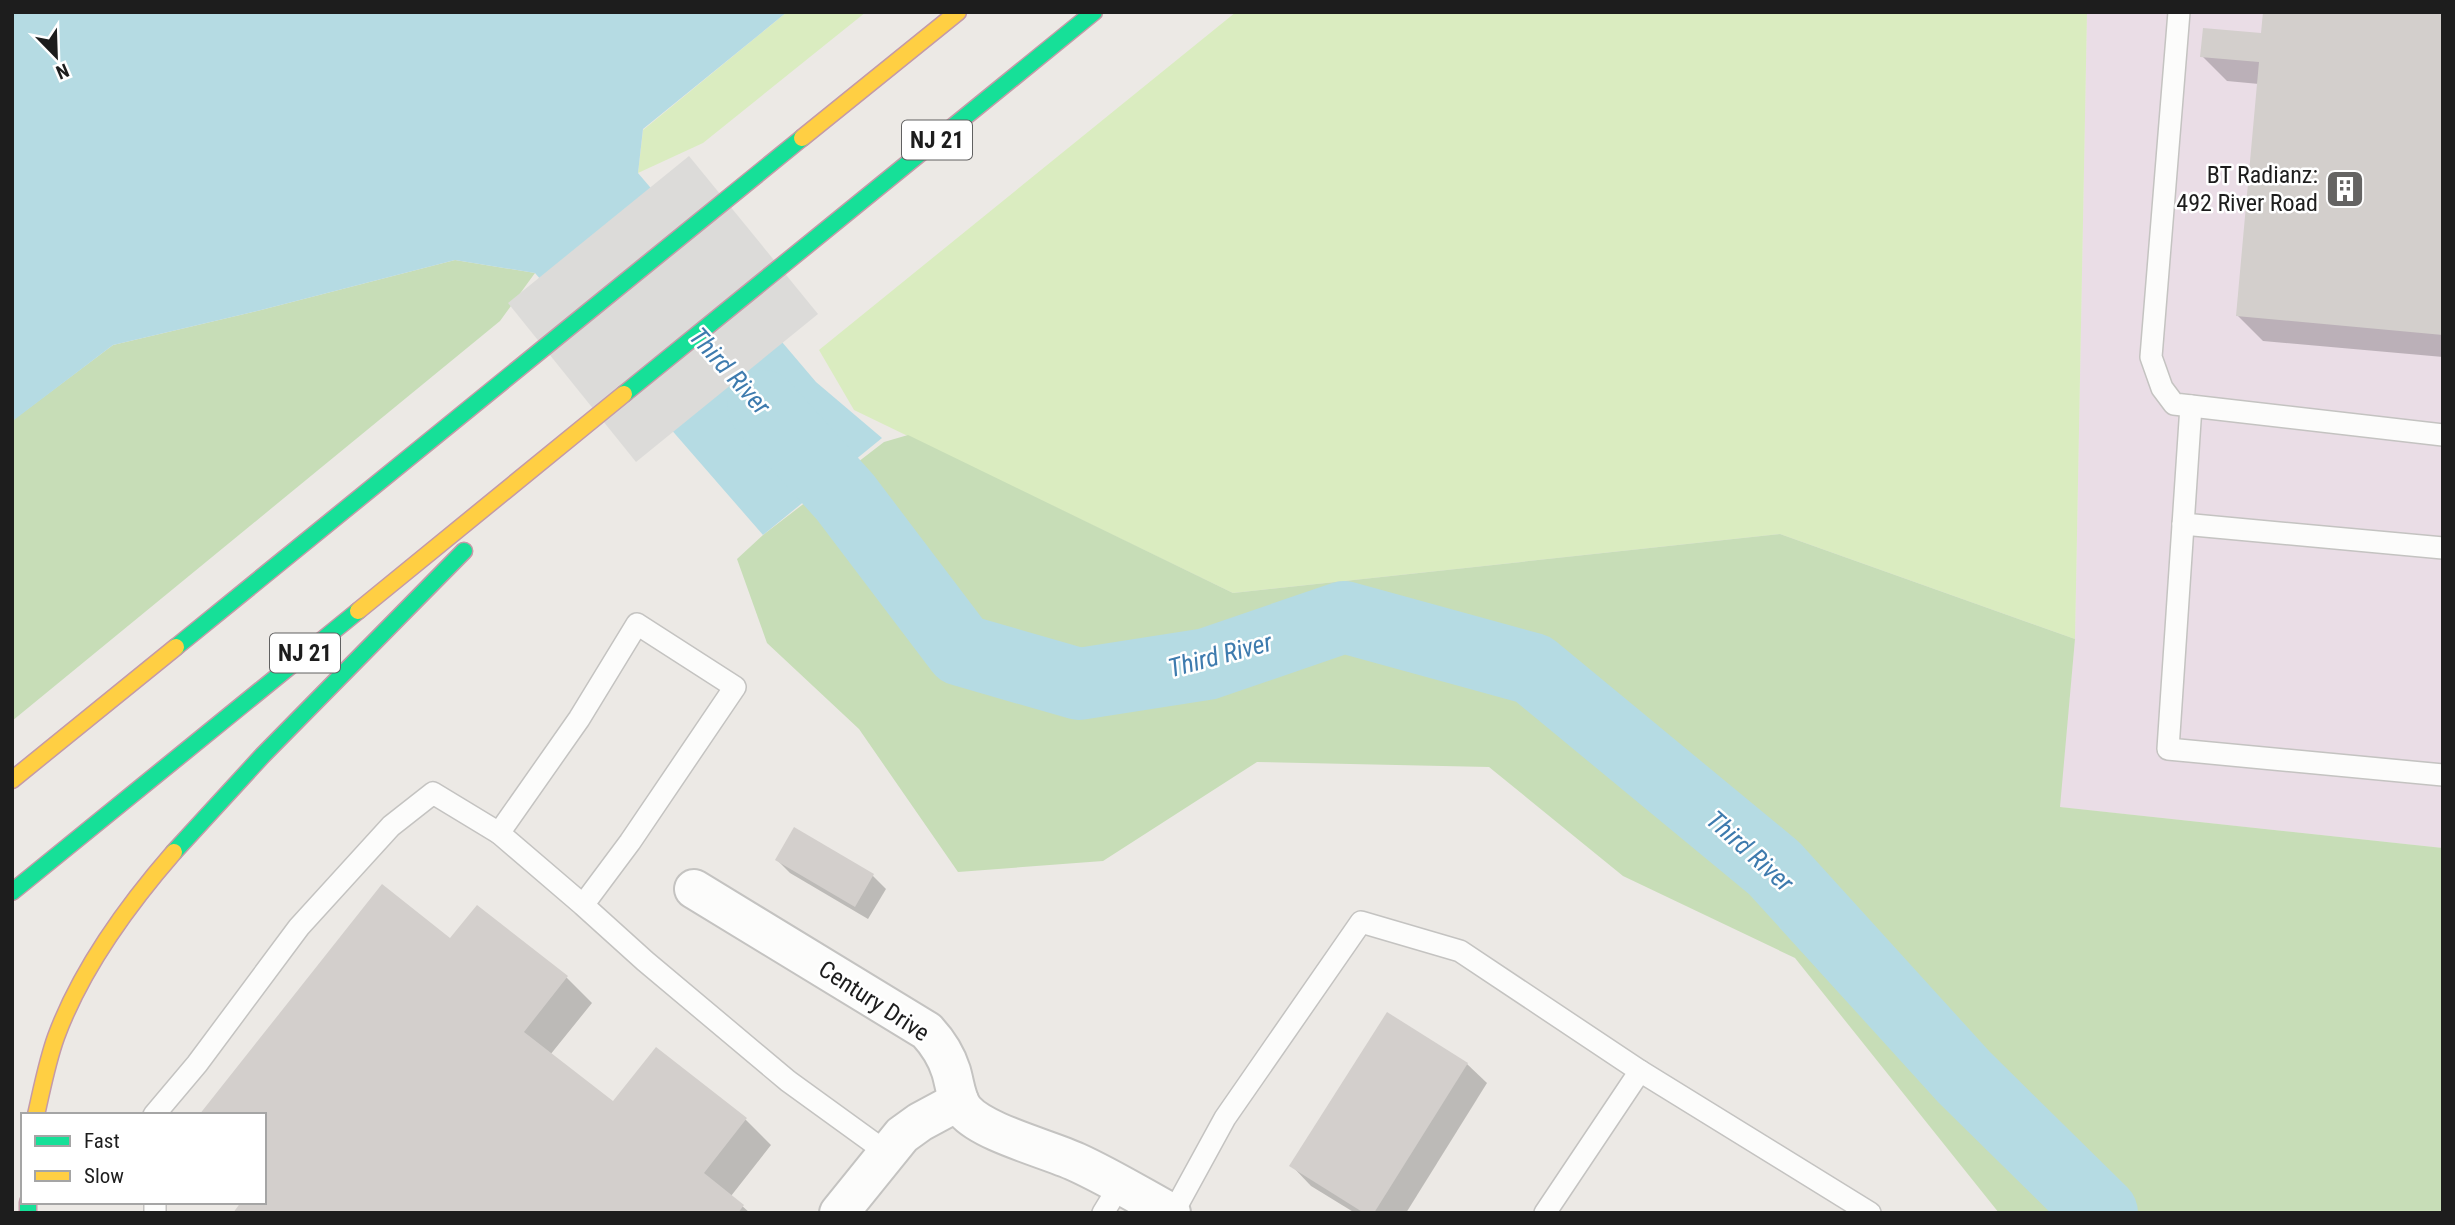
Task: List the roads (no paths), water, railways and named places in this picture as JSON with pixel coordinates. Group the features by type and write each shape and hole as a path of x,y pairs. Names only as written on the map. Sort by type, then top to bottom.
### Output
{"highway":[{"path":"12,780 958,12"},
{"name":"NJ 21","path":"12,892 1094,12"},
{"path":"490,524 598,415"},
{"path":"36,1113 61,1024 85,976 112,932 144,889 245,772 471,544"}],"street":[{"name":"Century Drive","path":"694,889 927,1031 945,1054 959,1101"},
{"path":"839,1213 902,1135 959,1101 965,1111 990,1128 1061,1155 1111,1199 1172,1213"}],"lane":[{"path":"2179,12 2151,357 2162,388 2174,404 2443,435"},
{"path":"2191,406 2168,749 2443,775"},
{"path":"2183,524 2443,548"},
{"path":"499,833 579,719 637,624 735,687 630,842 583,905"},
{"path":"156,1113 197,1064 299,927 391,826 433,793 499,833 645,961 789,1081 886,1152"},
{"path":"1172,1213 1225,1118 1361,922 1460,951 1640,1071 1870,1213"},
{"path":"1545,1213 1640,1071"}],"water":[{"path":"12,12 787,12 643,129 638,173 816,382 882,438 763,535 535,273 455,260 113,345 14,420 12,427"}],"waterway":[{"name":"Third River","path":"763,406 845,497 961,650 1079,684 1207,664 1344,617 1533,669 1774,868 1964,1077 2102,1213"}],"place":[{"name":"BT Radianz: 492 River Road","path":"2345,189"}]}
